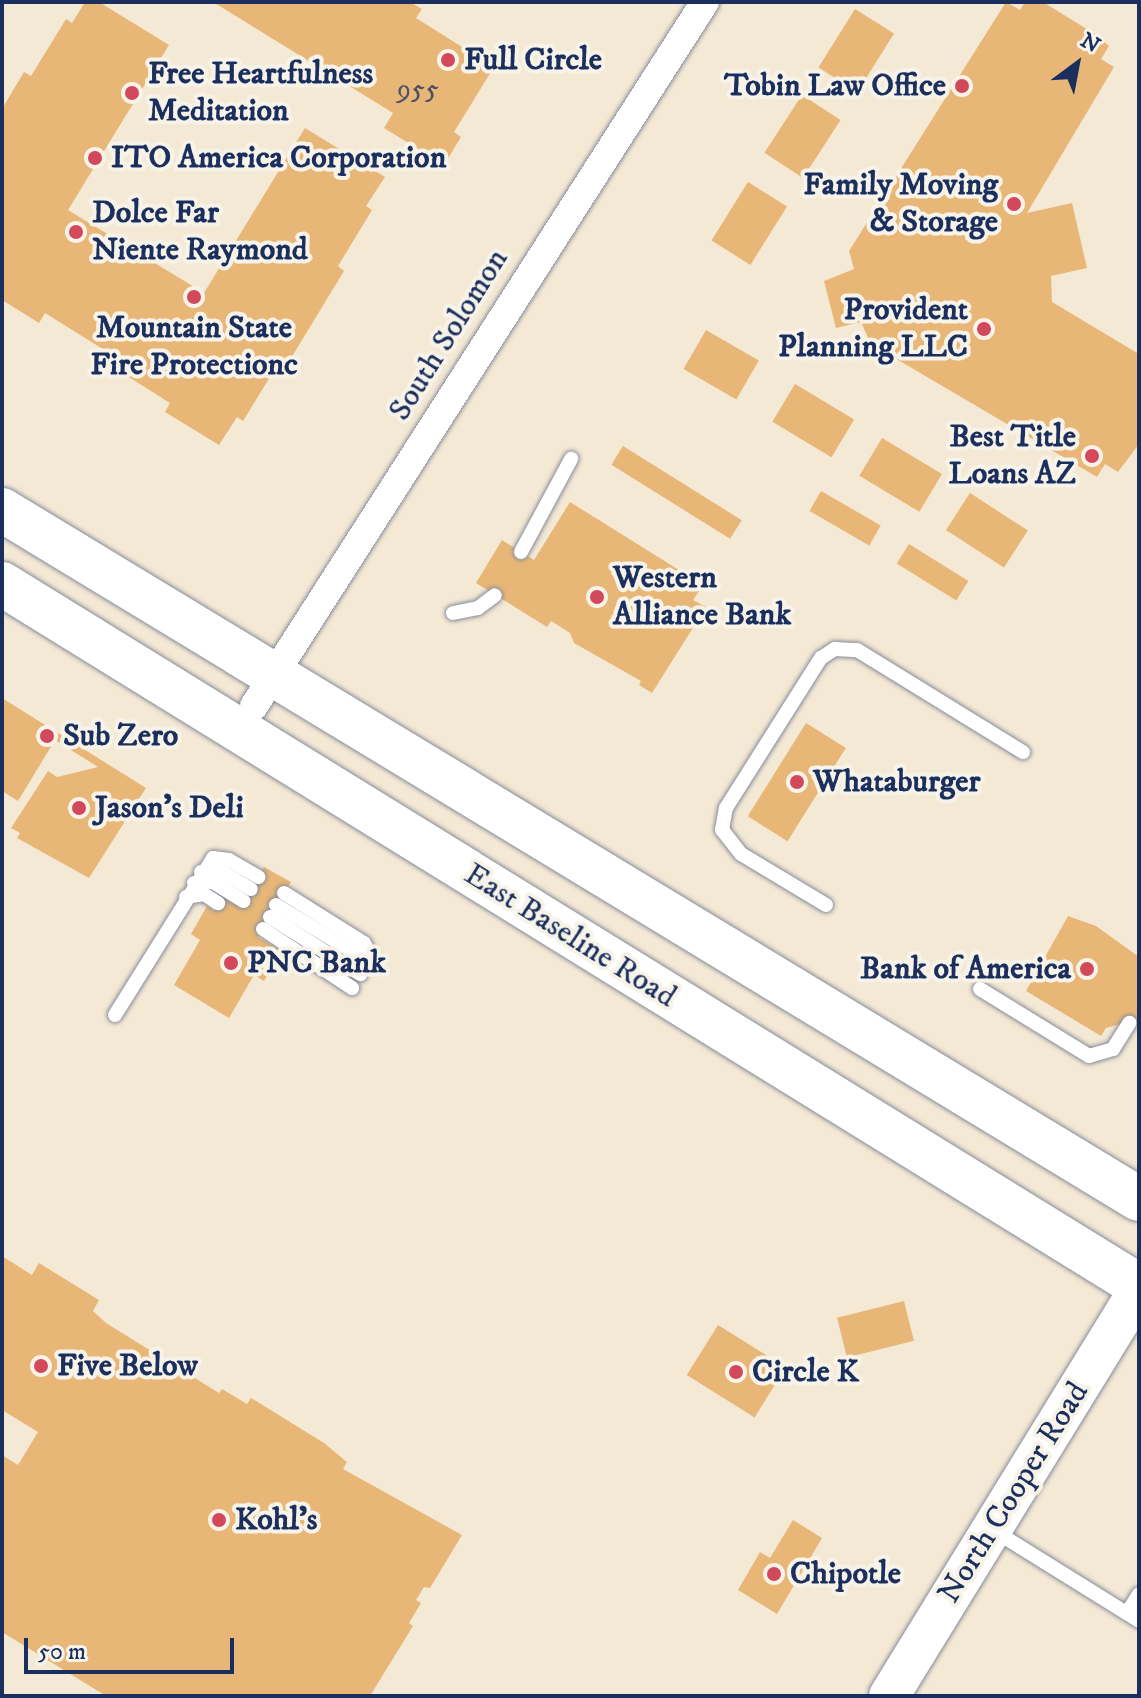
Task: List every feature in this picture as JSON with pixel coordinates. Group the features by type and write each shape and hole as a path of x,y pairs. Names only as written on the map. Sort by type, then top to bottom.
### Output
{"main road":[{"path":"2,510 264,692 1139,1199"},
{"name":"East Baseline Road","path":"2,584 1139,1288"},
{"name":"North Cooper Road","path":"889,1696 1139,1288"}],"street":[{"name":"South Solomon","path":"264,692 705,2"}],"lane":[{"path":"521,552 571,459"},
{"path":"453,613 478,608 495,595"},
{"path":"826,905 741,854 722,830 726,808 821,658 835,649 857,650 1023,752"},
{"path":"115,1015 198,877 213,858 229,860 251,889 198,877"},
{"path":"186,897 204,894 218,903"},
{"path":"273,911 364,943 366,964 273,911"},
{"path":"273,911 352,988"},
{"path":"980,989 1089,1056 1113,1049 1129,1023"},
{"path":"992,1529 1133,1617 1139,1594"}],"building":[{"path":"85,2 99,2 169,45 68,210 204,293 305,128 385,177 366,206 372,210 338,266 344,271 285,368 278,364 243,421 237,417 219,445 165,412 170,403 116,369 122,361 45,313 39,323 2,300 2,109 24,72 31,76 66,19 72,23"},
{"path":"213,2 410,2 422,9 416,18 494,67 454,132 461,137 444,165 384,128 393,113"},
{"path":"1006,2 1020,10 1025,2 1043,2 1109,46 1101,59 1114,67 1027,213 1072,203 1087,268 1051,276 1052,302 1139,354 1139,444 1118,472 1105,464 1097,477 871,344 861,322 836,328 824,281 854,269 849,251"},
{"path":"855,9 894,33 857,92 818,68"},
{"path":"802,95 841,120 803,178 764,153"},
{"path":"748,182 787,206 750,265 711,241"},
{"path":"706,330 759,360 736,399 684,369"},
{"path":"795,384 854,420 831,457 772,422"},
{"path":"882,438 942,474 919,512 859,476"},
{"path":"623,446 742,520 730,539 611,465"},
{"path":"821,491 881,526 869,545 810,511"},
{"path":"970,493 1028,531 1004,567 946,530"},
{"name":"Western Alliance Bank","path":"570,502 703,585 693,600 706,607 652,693 639,685 641,681 574,643 570,633 551,621 547,627 476,583 502,540 534,560"},
{"path":"909,544 968,581 956,601 897,564"},
{"name":"Jason's Deli","path":"2,698 146,788 89,878 17,838 20,833 11,828 48,771 57,777 98,767 55,740 18,801 2,791"},
{"name":"Whataburger","path":"806,723 846,748 788,841 748,816"},
{"name":"PNC Bank","path":"264,867 291,882 258,937 282,951 264,981 254,975 229,1018 174,985 200,940 191,934 207,906 214,911 223,895 241,906"},
{"name":"Bank of America","path":"1068,916 1096,926 1139,957 1139,1019 1106,1028 1101,1036 1026,991"},
{"name":"Kohl's","path":"2,1256 32,1275 39,1263 99,1300 93,1311 106,1323 219,1393 222,1389 247,1404 251,1398 324,1443 347,1462 343,1469 462,1535 430,1588 424,1587 416,1600 421,1603 409,1623 413,1626 370,1696 106,1696 2,1632 2,1455 18,1465 38,1432 2,1410"},
{"name":"Circle K","path":"904,1301 914,1341 847,1357 837,1318"},
{"name":"Circle K","path":"718,1325 786,1367 755,1417 687,1375"},
{"name":"Chipotle","path":"793,1520 822,1538 777,1614 738,1590 760,1552 770,1558"}],"place":[{"name":"Full Circle","path":"448,60"},
{"name":"Tobin Law Office","path":"962,86"},
{"name":"Free Heartfulness Meditation","path":"132,93"},
{"name":"ITO America Corporation","path":"95,158"},
{"name":"Family Moving & Storage","path":"1014,204"},
{"name":"Dolce Far Niente Raymond","path":"76,232"},
{"name":"Mountain State Fire Protectionc","path":"194,297"},
{"name":"Provident Planning LLC","path":"984,329"},
{"name":"Best Title Loans AZ","path":"1092,456"},
{"name":"Western Alliance Bank","path":"597,597"},
{"name":"Sub Zero","path":"47,736"},
{"name":"Whataburger","path":"797,782"},
{"name":"Jason's Deli","path":"79,808"},
{"name":"PNC Bank","path":"231,963"},
{"name":"Bank of America","path":"1087,969"},
{"name":"Five Below","path":"41,1366"},
{"name":"Circle K","path":"736,1372"},
{"name":"Kohl's","path":"219,1520"},
{"name":"Chipotle","path":"774,1574"}]}
